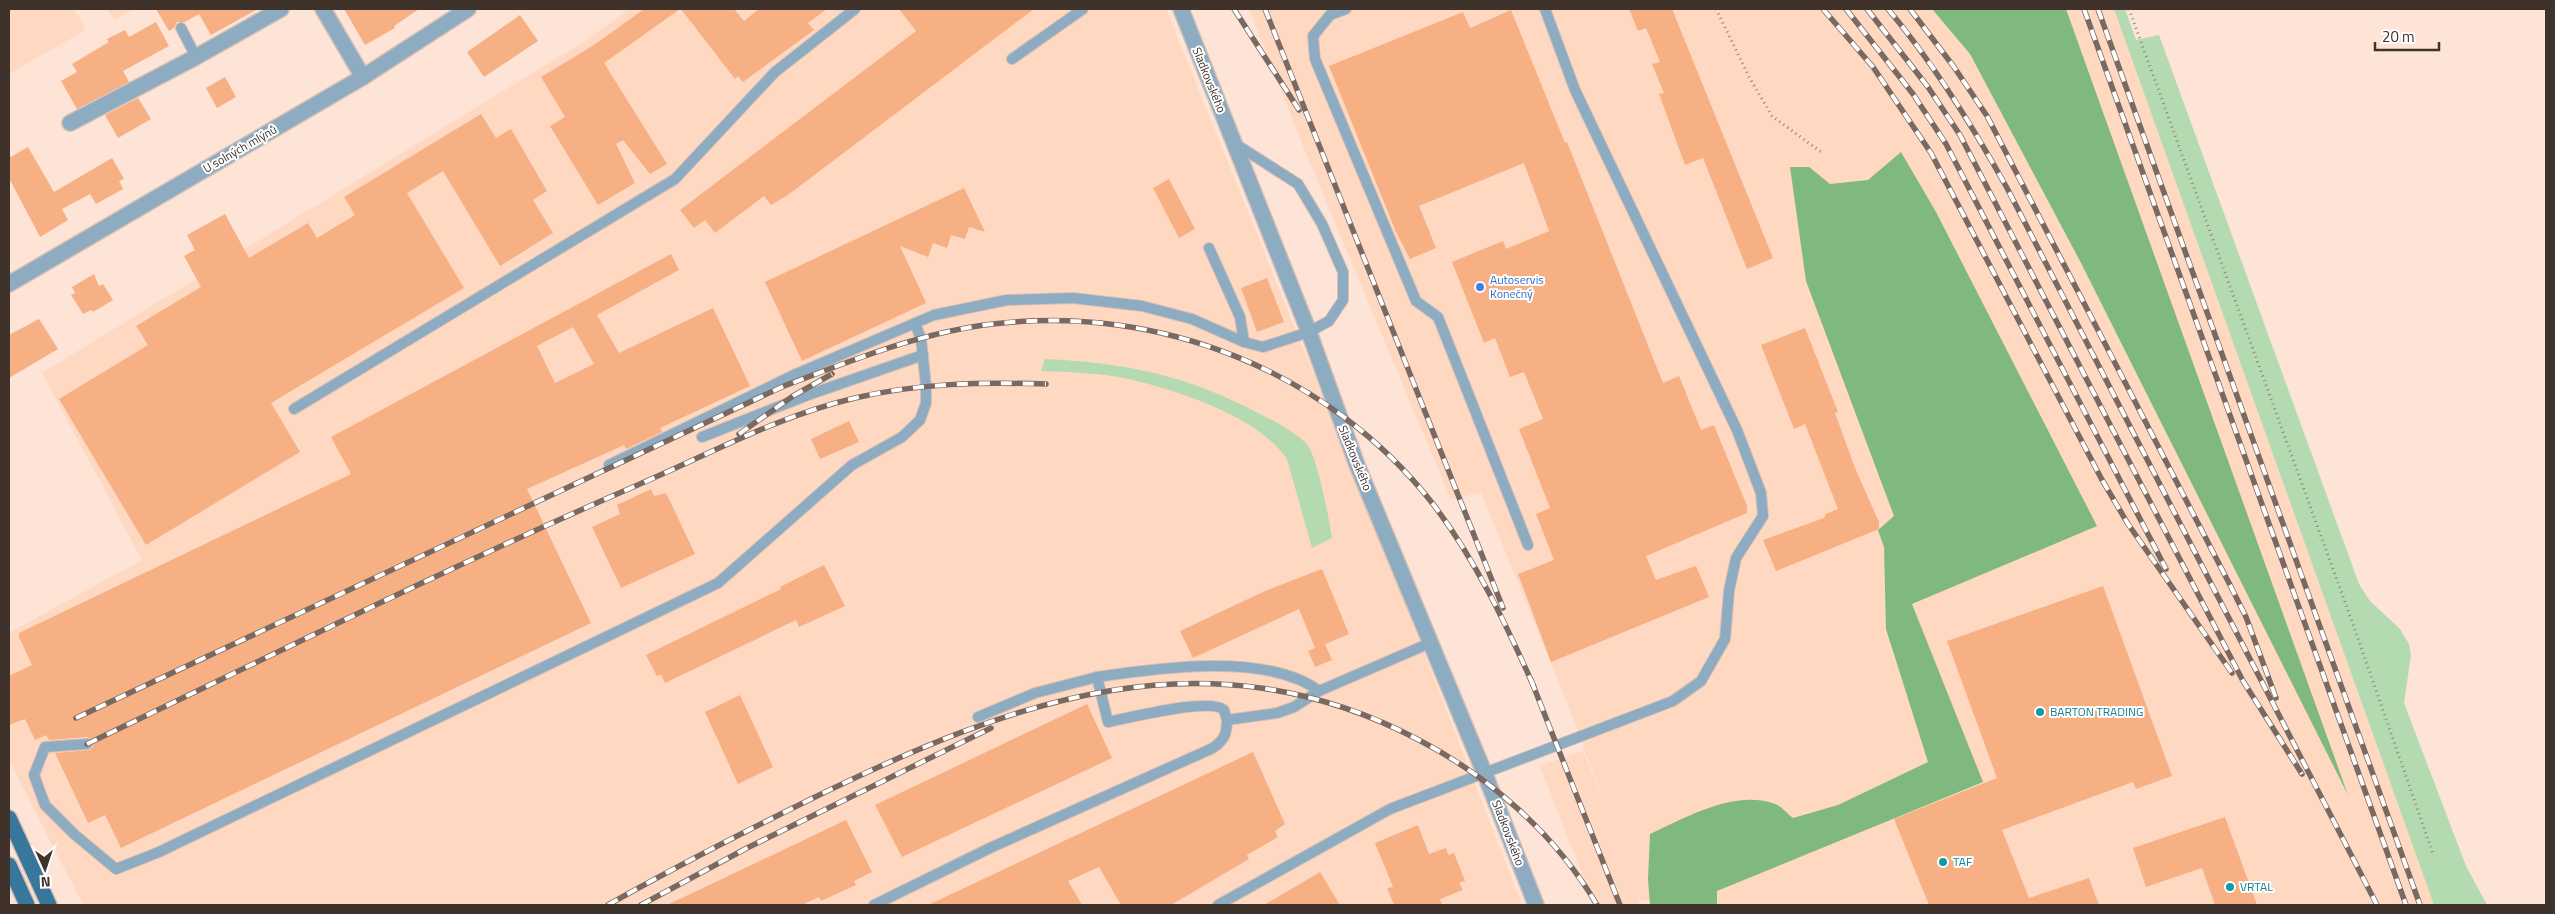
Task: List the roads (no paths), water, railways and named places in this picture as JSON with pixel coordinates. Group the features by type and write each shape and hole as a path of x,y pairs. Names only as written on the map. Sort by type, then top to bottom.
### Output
{"main road":[{"path":"9,818 49,905"},
{"path":"9,865 27,905"}],"street":[{"path":"70,123 196,57 281,9"},
{"path":"323,9 363,77"},
{"name":"U solných mlýnů","path":"9,284 363,77 468,9"},
{"name":"Sladkovského","path":"1181,9 1309,332 1353,456 1484,772 1536,905"}],"lane":[{"path":"294,409 675,179 776,72 855,9"},
{"path":"1012,59 1083,9"},
{"path":"1346,9 1330,15 1312,36 1315,59 1416,301 1438,317 1528,545"},
{"path":"1218,905 1390,809 1673,701 1701,681 1725,639 1729,591 1736,558 1763,516 1761,493 1736,430 1575,90 1545,9"},
{"path":"181,28 196,57"},
{"path":"609,465 796,374 934,315 1007,300 1073,298 1142,306 1184,317 1220,330 1244,342 1263,347 1309,332 1329,321 1343,300 1342,272 1322,224 1298,184 1234,143"},
{"path":"1209,248 1240,317 1244,342"},
{"path":"87,744 46,747 34,775 45,805 74,834 116,869 159,852 718,583 852,465 902,438 920,420 926,403 921,339 915,323"},
{"path":"702,437 808,395 923,355"},
{"path":"1227,720 1277,713 1294,707 1319,691 1430,644"},
{"path":"978,718 1035,693 1097,677 1176,667 1237,668 1293,676 1319,691"},
{"path":"874,905 990,848 1213,748 1225,736 1227,720 1224,710 1215,704 1191,706 1108,722 1097,677"}],"railway":[{"path":"1234,9 1299,110"},
{"path":"1265,9 1503,608"},
{"path":"1823,9 1873,67 1931,153 2101,478 2128,524 2232,673"},
{"path":"1846,9 1913,94 1946,144 2166,569"},
{"path":"1867,9 1928,87 1960,135 2243,681 2302,774"},
{"path":"1888,9 1921,51 1952,96 2007,188 2377,905"},
{"path":"1910,9 1954,67 1987,116 2246,617 2276,698"},
{"path":"2084,9 2406,905"},
{"path":"2098,9 2420,905"},
{"path":"76,718 784,386 887,349 939,334 993,324 1055,321 1117,325 1178,337 1236,357 1292,383 1344,417 1391,457 1433,504 1448,525 1489,592 1534,687"},
{"path":"739,434 793,396 832,374"},
{"path":"87,744 564,517 798,415 855,398 926,386 998,383 1046,384"},
{"path":"1531,680 1620,905"},
{"path":"608,905 709,850 811,799 886,764 960,733 1035,708 1110,691 1186,684 1262,688 1340,706 1419,740 1471,772 1519,810 1562,855 1597,905"},
{"path":"641,905 747,848 991,728"}],"place":[{"name":"Autoservis Konečný","path":"1480,287"},
{"name":"BARTON TRADING","path":"2040,712"},
{"name":"TAF","path":"1943,862"},
{"name":"VRTAL","path":"2230,887"}]}
